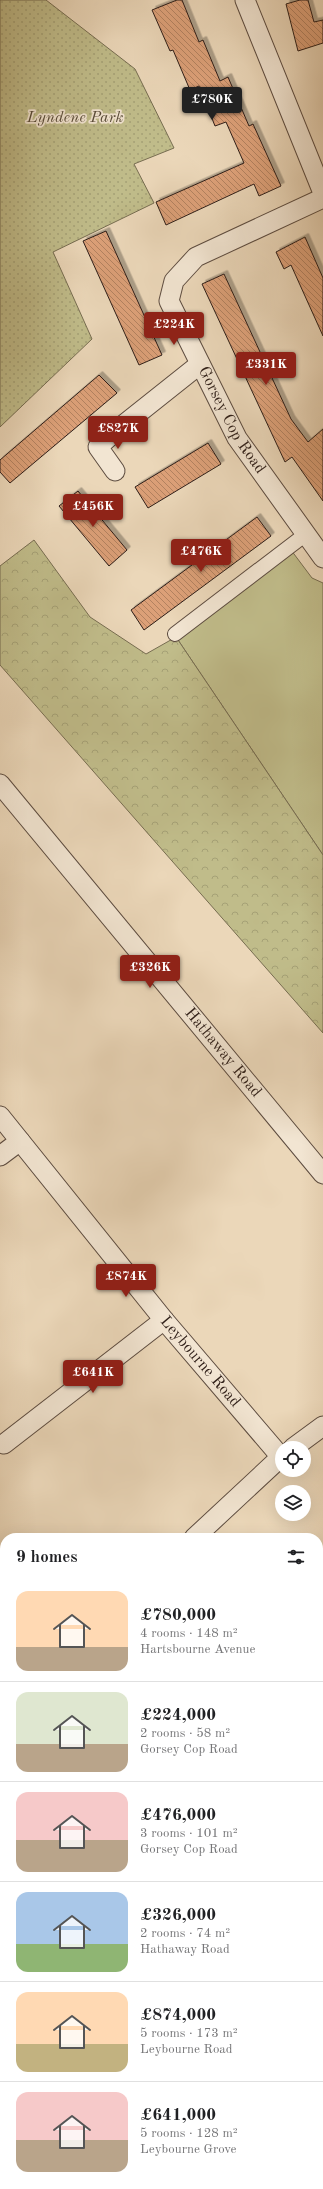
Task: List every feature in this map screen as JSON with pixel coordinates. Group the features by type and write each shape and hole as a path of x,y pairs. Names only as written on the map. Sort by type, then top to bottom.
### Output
{"street":[{"path":"245,0 323,193"},
{"name":"Gorsey Cop Road","path":"323,198 196,257 174,281 169,301 237,438 323,558"},
{"path":"115,471 98,447 116,430 200,364"},
{"path":"175,634 306,534"},
{"name":"Hathaway Road","path":"0,784 323,1174"},
{"name":"Leybourne Road","path":"0,1116 164,1320 275,1443"},
{"path":"0,1156 20,1140"},
{"path":"4,1444 164,1320"},
{"path":"303,1441 323,1426"},
{"path":"199,1533 275,1463"}],"green space":[{"name":"Lyndene Park","path":"0,0 46,0 135,69 174,148 134,164 154,203 53,252 92,339 0,427"},
{"path":"34,540 90,617 146,654 176,637 323,855 323,1033 0,665 0,566"},
{"path":"291,550 312,578 323,583 323,855 176,637"}],"building":[{"path":"177,0 182,0 199,42 203,40 220,81 228,77 249,126 253,124 281,186 259,196 254,184 166,225 156,202 244,163 226,122 215,126 199,86 190,90 173,50 170,51 152,10"},
{"path":"300,0 308,0 314,22 323,20 323,43 298,51 286,4"},
{"path":"106,231 162,355 139,365 83,241"},
{"path":"305,237 323,278 323,336 291,265 284,269 276,252"},
{"path":"224,274 291,419 308,442 323,429 323,501 292,457 285,462 202,284"},
{"path":"99,375 117,393 10,483 0,472 0,460"},
{"path":"208,443 221,464 148,508 135,487"},
{"path":"78,491 127,550 109,566 59,506"},
{"path":"257,517 271,536 144,630 131,610"}]}
